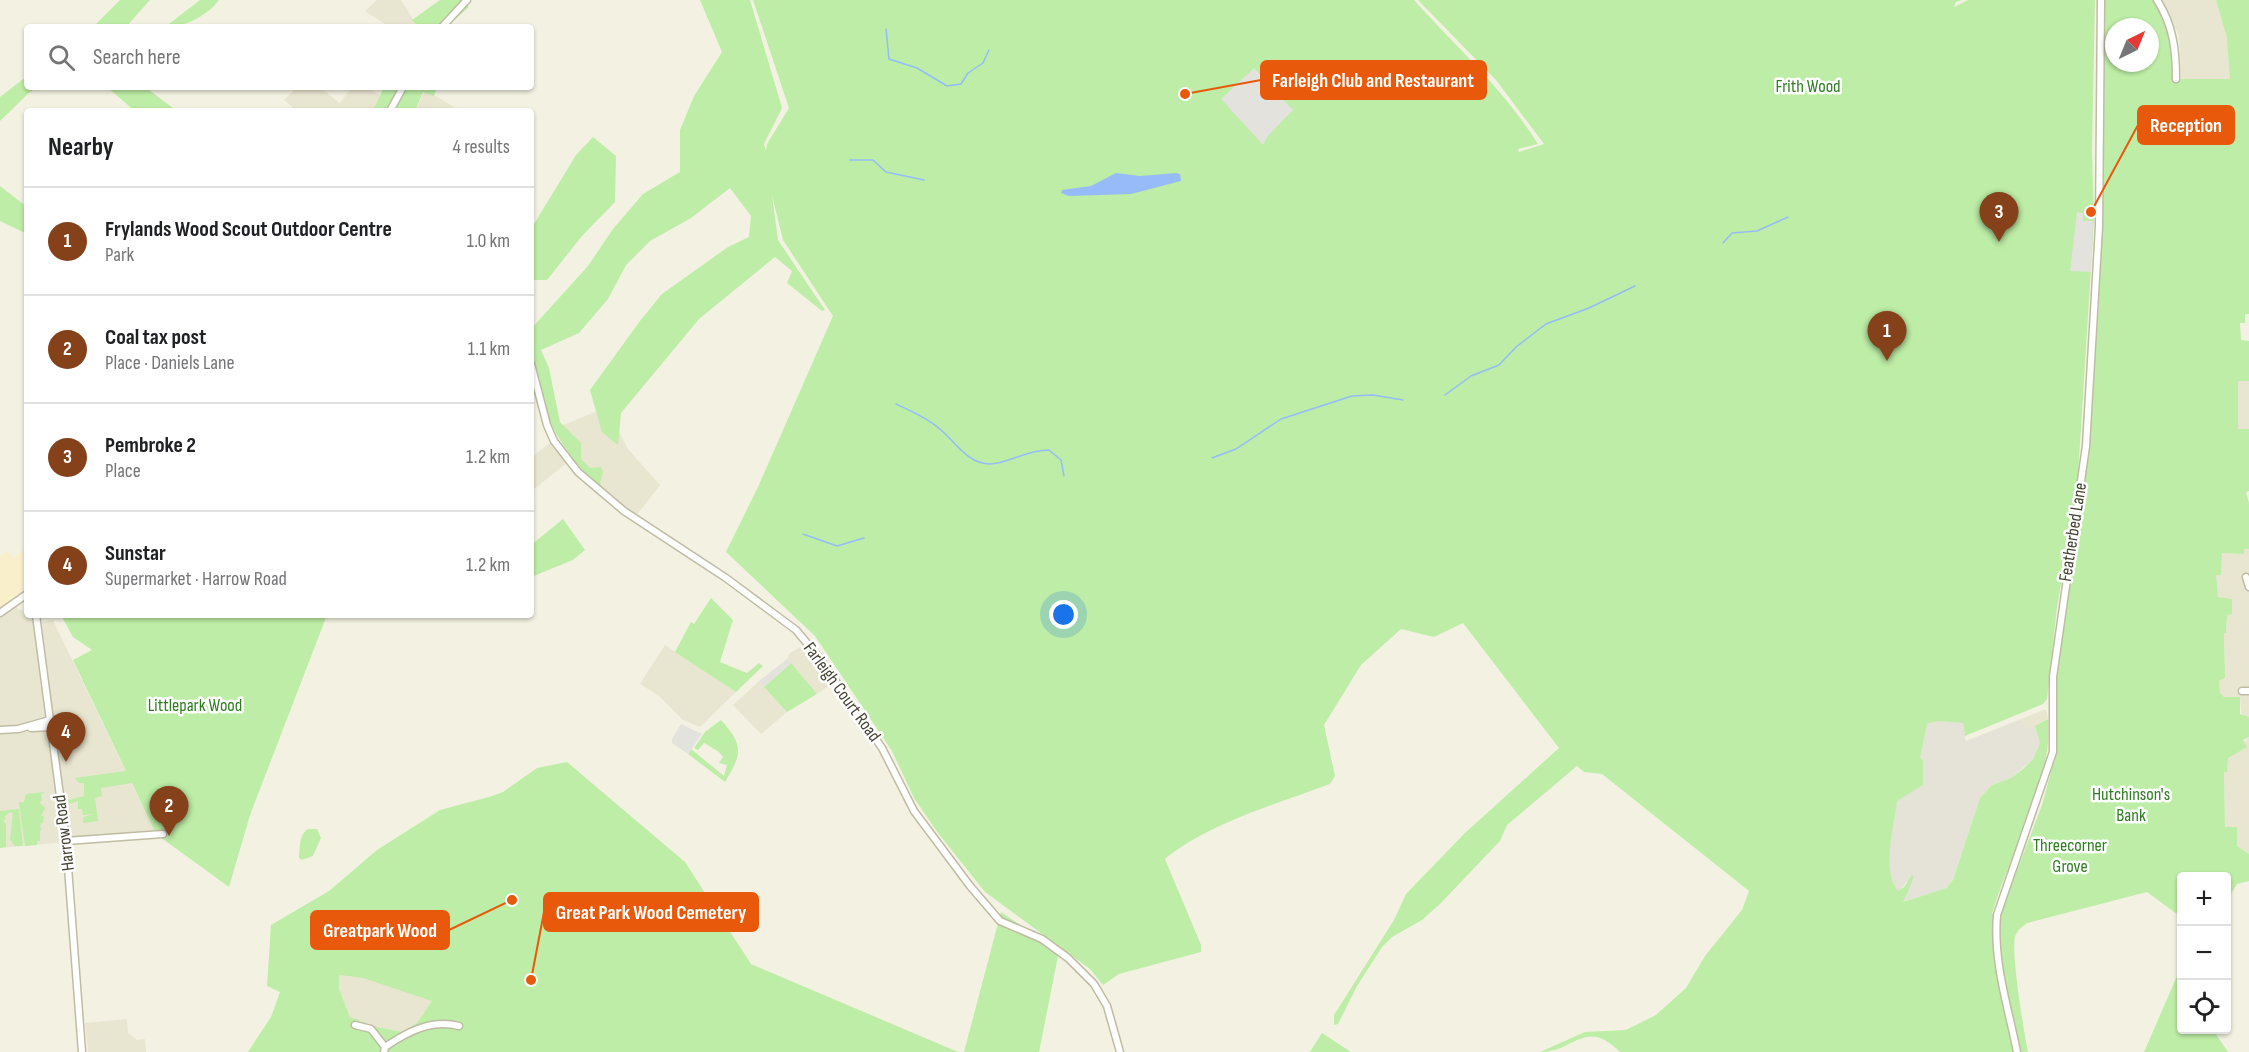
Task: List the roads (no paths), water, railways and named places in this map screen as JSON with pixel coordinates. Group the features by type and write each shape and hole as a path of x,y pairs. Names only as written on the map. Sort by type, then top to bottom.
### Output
{"street":[{"path":"445,24 467,0"},
{"name":"Featherbed Lane","path":"2017,1052 2002,994 1996,925 2006,884 2037,804 2054,747 2051,703 2053,677 2085,457 2095,306 2102,0"},
{"path":"2157,0 2168,20 2173,37 2176,79"},
{"path":"392,108 401,90"},
{"name":"Farleigh Court Road","path":"534,375 554,441 578,472 624,511 734,583 796,630 821,660 882,748 914,811 976,893 1000,921 1042,939 1068,958 1094,984 1107,1006 1120,1052"},
{"path":"2247,577 2249,587"},
{"path":"0,613 24,596"},
{"name":"Harrow Road","path":"36,618 66,841 82,1052"},
{"path":"0,730 50,723"},
{"path":"66,841 163,834"},
{"path":"355,1025 371,1029 384,1050 424,1026 438,1023 459,1026"}],"water":[{"path":"1116,173 1140,176 1176,173 1180,174 1181,181 1131,194 1069,196 1061,193 1062,190 1091,186"}],"waterway":[{"path":"886,29 889,59 917,68 947,86 961,84 968,73 983,63 989,50"},
{"path":"850,160 873,160 886,172 924,180"},
{"path":"1723,243 1732,233 1757,231 1788,217"},
{"path":"1445,395 1471,376 1499,365 1516,347 1546,324 1589,308 1635,286"},
{"path":"1212,458 1236,449 1281,419 1352,396 1373,395 1403,400"},
{"path":"896,404 931,422 975,461 990,464 1032,452 1049,450 1061,460 1064,476"},
{"path":"803,534 837,546 864,538"}],"place":[{"name":"Farleigh Club and Restaurant","path":"1185,94"},
{"name":"Reception","path":"2091,212"},
{"name":"Pembroke 2","path":"1999,242"},
{"name":"Frylands Wood Scout Outdoor Centre","path":"1887,361"},
{"name":"Sunstar","path":"66,762"},
{"name":"Coal tax post","path":"169,836"},
{"name":"Greatpark Wood","path":"512,900"},
{"name":"Great Park Wood Cemetery","path":"531,980"}],"park label":[{"name":"Frith Wood","path":"1808,86"},
{"name":"Littlepark Wood","path":"195,705"},
{"name":"Hutchinson's Bank","path":"2131,804"},
{"name":"Threecorner Grove","path":"2070,855"}]}
